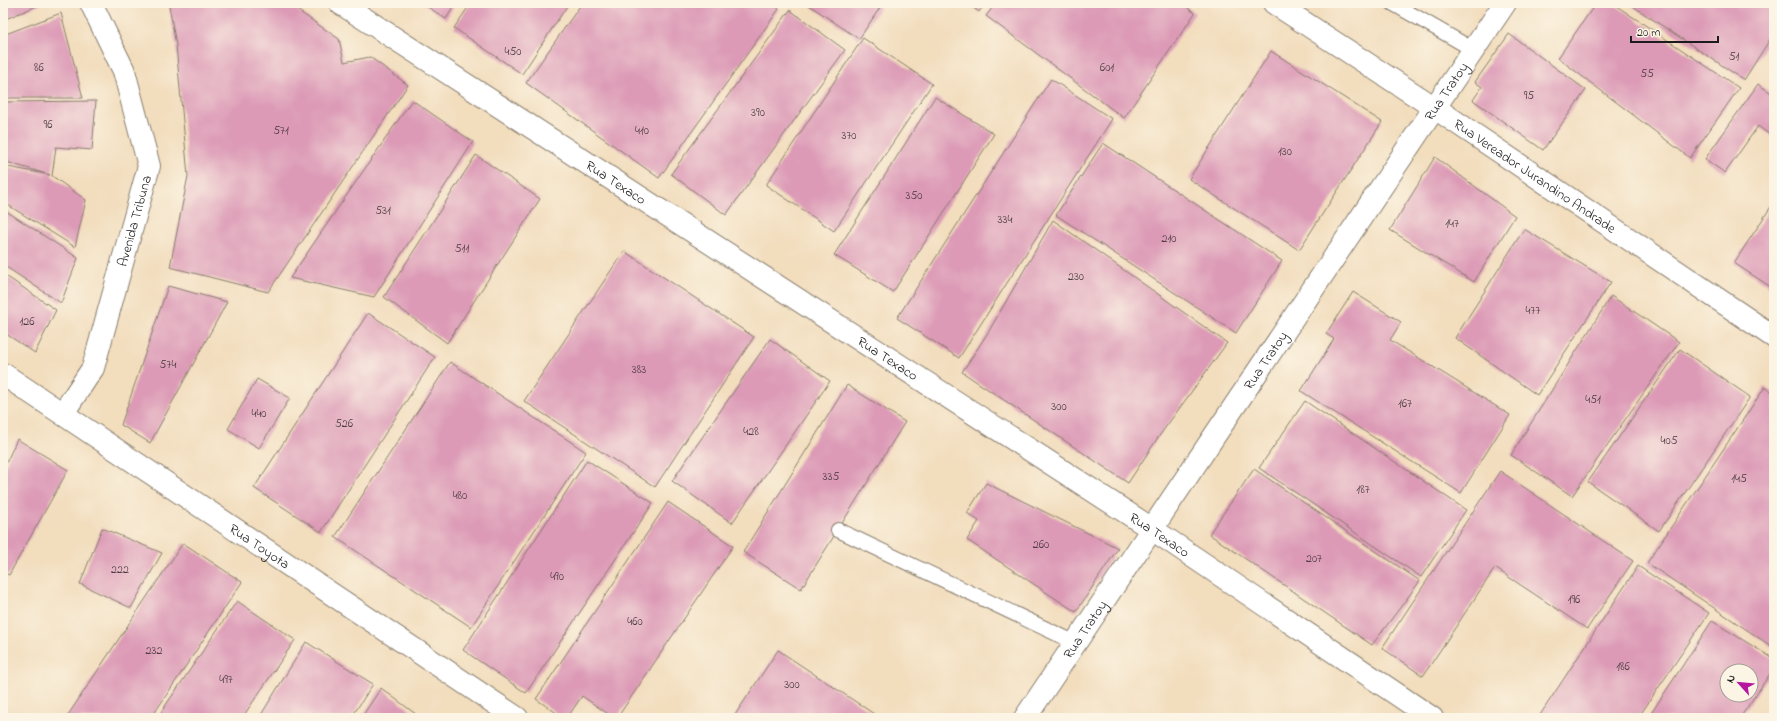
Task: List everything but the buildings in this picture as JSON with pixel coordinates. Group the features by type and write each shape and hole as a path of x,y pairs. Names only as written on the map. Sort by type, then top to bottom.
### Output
{"street":[{"name":"Avenida Tribuna","path":"63,413 93,368 149,166 124,71 90,3"},
{"name":"Rua Texaco","path":"340,3 1152,529 1432,718"},
{"name":"Rua Vereador Jurandino Andrade","path":"1274,3 1435,108 1774,337"},
{"name":"Rua Tratoy","path":"1025,718 1505,3"},
{"name":"Rua Toyota","path":"3,374 517,718"}],"lane":[{"path":"1392,3 1474,50"},
{"path":"838,530 1076,643"}]}
